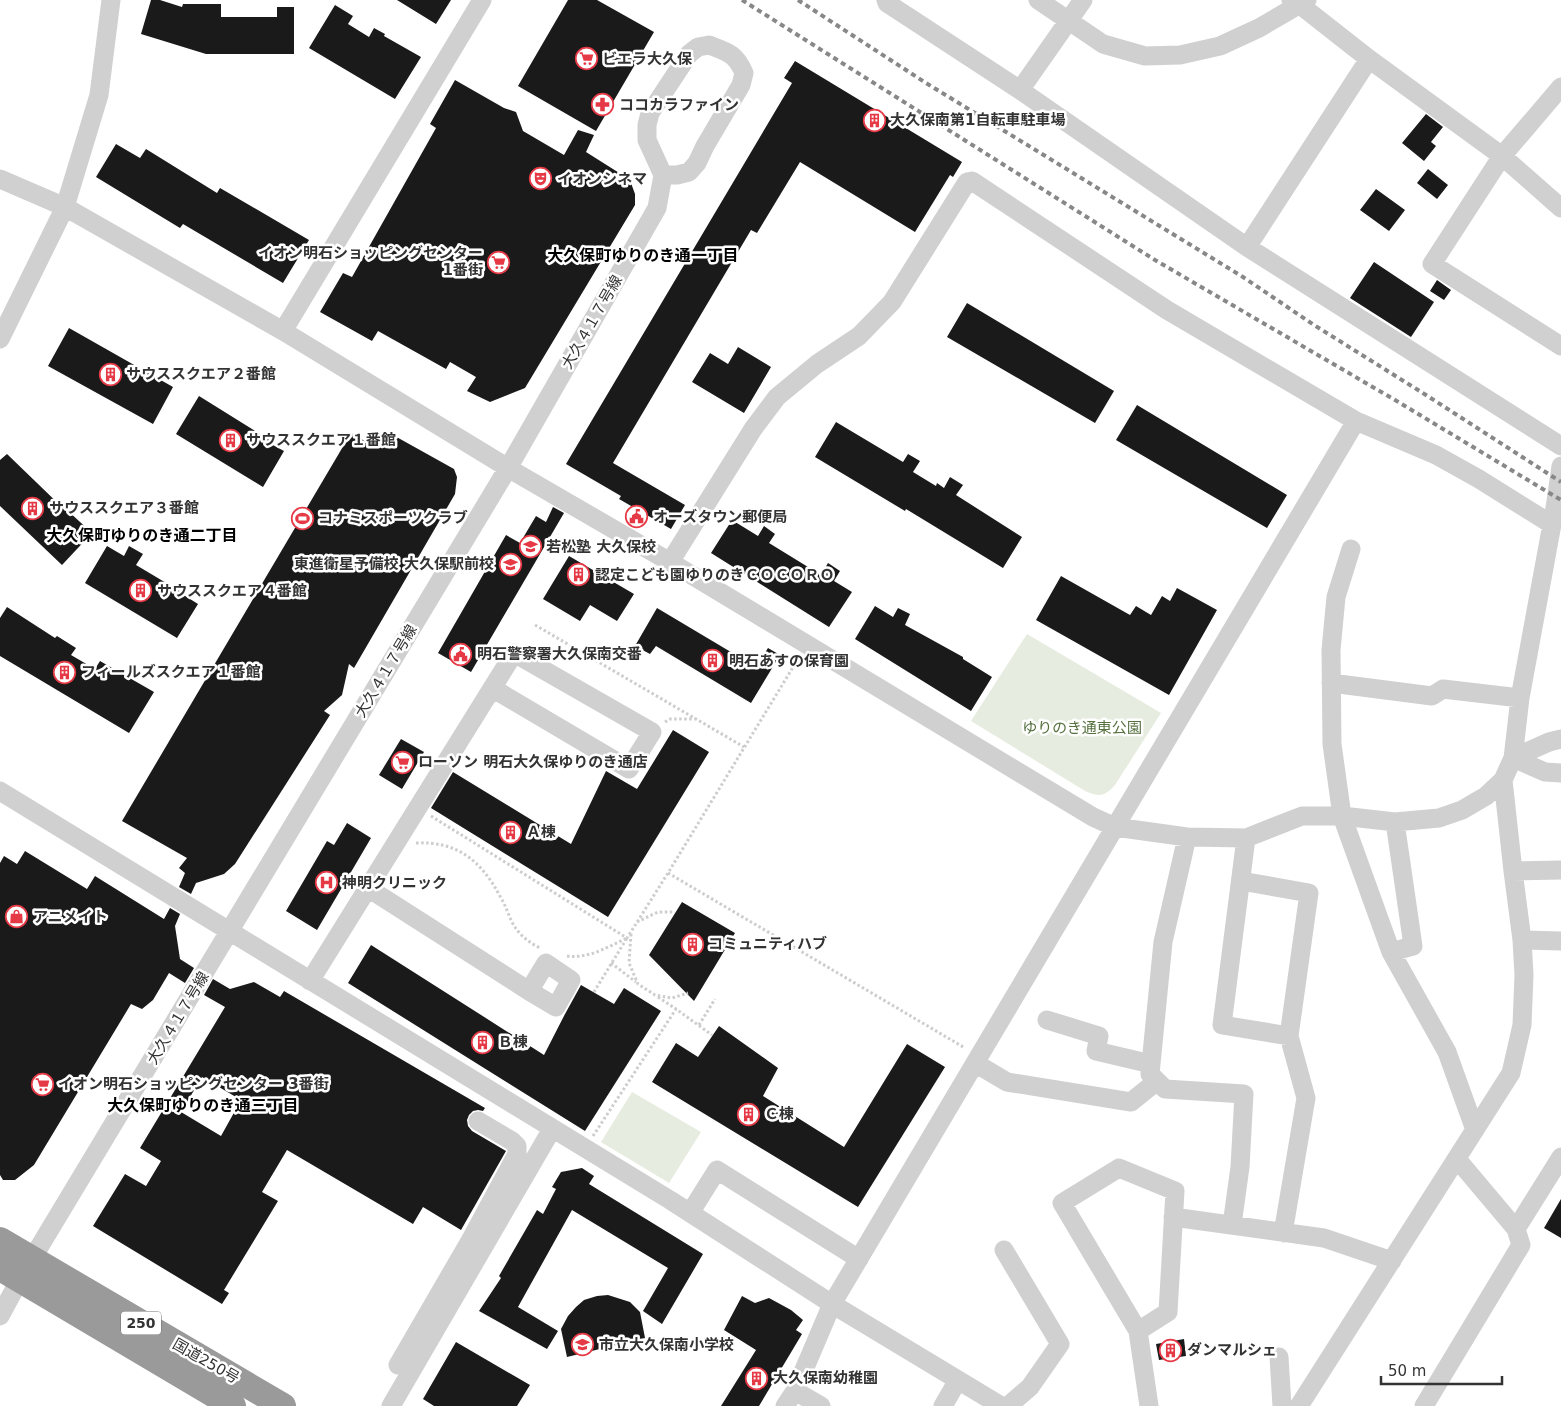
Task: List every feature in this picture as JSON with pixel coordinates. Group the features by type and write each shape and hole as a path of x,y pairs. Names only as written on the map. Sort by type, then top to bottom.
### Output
{"highway":[{"name":"国道250号","path":"0,1240 17,1269 233,1406"},
{"name":"国道250号","path":"17,1269 283,1406"}],"street":[{"path":"0,339 65,207 99,95 112,0"},
{"path":"283,331 482,0"},
{"path":"886,0 887,3 1020,90 1247,247 1561,446"},
{"path":"1038,0 1103,44 1144,56 1180,55 1220,46 1259,28 1299,1 1369,59 1502,156 1561,208"},
{"path":"1020,90 1083,0"},
{"path":"710,45 727,51 736,57 744,73 741,85 697,163 688,172 677,175 663,175 647,140 647,124 650,113 689,54 698,47 710,45"},
{"path":"1247,247 1369,59"},
{"path":"1561,87 1502,156 1432,264 1561,346"},
{"name":"大久４１７号線","path":"0,1316 17,1269 230,931 508,468 657,208 663,175"},
{"path":"0,179 65,207 283,331 508,468 670,562 1093,817 1115,827 1187,837 1246,838 1302,816 1342,816 1395,822 1439,818 1462,810 1486,796 1503,780 1513,758 1520,698 1561,466"},
{"path":"670,562 753,429 777,397 817,364 859,336 892,302 968,182 972,181 1167,310 1356,421 1436,455 1479,479 1551,524"},
{"path":"821,1406 790,1398 832,1304 1356,421"},
{"path":"1351,549 1336,597 1331,650 1332,744 1342,816 1391,952 1447,1052 1475,1130"},
{"path":"310,981 514,652 652,732 629,769 492,688"},
{"path":"1331,683 1432,696 1443,688 1520,698"},
{"path":"1513,758 1549,742 1561,739"},
{"path":"1513,758 1545,772 1561,773"},
{"path":"1299,1406 1511,1073 1522,1026 1524,975 1522,940 1503,780"},
{"path":"0,791 690,1213 832,1304 1001,1406"},
{"path":"1391,952 1413,946 1395,822"},
{"path":"977,1060 1007,1082 1131,1102 1154,1073 1163,942 1187,837"},
{"path":"1246,838 1222,1025 1289,1036"},
{"path":"1513,870 1561,870"},
{"path":"1240,881 1309,893 1289,1036 1306,1098 1283,1233"},
{"path":"368,888 529,991"},
{"path":"1522,940 1561,941"},
{"path":"1047,1020 1099,1036 1096,1050 1154,1073 1165,1089 1244,1094 1240,1167 1232,1225"},
{"path":"398,1365 470,1241 517,1154 517,1146 512,1140 478,1121"},
{"path":"391,1406 552,1129"},
{"path":"1516,1229 1561,1158"},
{"path":"1424,1406 1521,1245 1516,1229 1456,1159"},
{"path":"1138,1331 1168,1312 1175,1191 1119,1168 1062,1203 1138,1331 1149,1406"},
{"path":"690,1213 717,1170 859,1259"},
{"path":"1173,1217 1324,1238 1392,1261"},
{"path":"1004,1250 1060,1344 1030,1387 1008,1406"},
{"path":"1279,1357 1282,1406"},
{"path":"943,1406 958,1380"}],"path":[{"path":"535,625 744,747"},
{"path":"594,992 806,645"},
{"path":"418,808 627,938"},
{"path":"395,844 428,843 450,847 472,860 486,872 502,899 513,924 527,941 543,950"},
{"path":"668,873 977,1060"},
{"path":"637,922 658,912 675,912"},
{"path":"631,932 629,962 638,984"},
{"path":"559,956 575,958 598,952 627,938"},
{"path":"611,963 712,1035"},
{"path":"655,995 672,998 688,993"},
{"path":"699,1025 715,999"},
{"path":"585,1150 676,1009"}],"green space":[{"name":"ゆりのき通東公園","path":"1027,634 1161,713 1115,785 1105,794 1098,795 1085,791 971,721"},
{"path":"632,1092 701,1132 669,1183 601,1142"}],"building":[{"path":"151,0 160,0 182,7 183,4 221,4 221,17 277,17 277,7 294,7 294,54 206,54 141,34"},
{"path":"397,0 451,0 436,24"},
{"name":"ビエラ大久保","path":"568,0 597,0 654,32 596,131 518,86"},
{"path":"335,5 353,16 348,24 369,37 374,28 385,34 384,36 421,57 395,99 309,48"},
{"path":"795,61 962,162 953,177 950,175 915,232 800,162 757,233 751,230 613,463 685,505 671,529 619,499 621,496 566,464 792,83 784,78"},
{"name":"イオン明石ショッピングセンター 1番街","path":"455,80 504,108 516,112 523,131 564,155 578,130 594,135 586,152 624,176 631,183 635,194 635,205 525,388 490,402 467,391 476,377 450,362 446,369 378,331 372,341 320,312 343,273 352,277 436,128 430,124"},
{"path":"1426,114 1443,127 1431,142 1436,146 1424,161 1402,143"},
{"path":"116,144 140,158 146,149 217,193 220,188 309,240 283,283 183,224 180,228 96,177"},
{"path":"1428,169 1448,185 1437,199 1417,183"},
{"path":"1376,189 1405,210 1389,231 1360,210"},
{"path":"1374,262 1434,302 1411,337 1350,298"},
{"path":"1437,280 1451,290 1444,300 1430,291"},
{"path":"967,303 1114,391 1095,423 947,337"},
{"name":"サウススクエア２番館","path":"69,328 173,387 153,424 48,366"},
{"path":"738,347 771,367 744,413 692,382 710,353 728,364"},
{"name":"サウススクエア１番館","path":"199,396 273,442 271,444 284,451 263,487 176,434"},
{"path":"1137,405 1287,495 1267,528 1116,440"},
{"path":"836,422 903,462 908,454 920,461 913,472 936,486 937,483 944,488 950,477 963,485 956,495 1022,537 1003,568 815,457"},
{"path":"384,430 454,469 457,477 455,494 354,668 349,664 342,695 324,711 330,715 235,864 224,874 196,883 191,894 179,887 185,873 179,868 187,858 122,821 351,433 372,445"},
{"name":"サウススクエア３番館","path":"7,454 66,511 92,533 62,565 0,506 0,460"},
{"path":"553,507 564,513 471,672 438,653 506,535 520,543 536,516 546,522"},
{"path":"732,520 758,536 764,526 775,534 769,543 821,575 828,563 840,571 834,581 852,592 829,627 711,553"},
{"name":"サウススクエア４番館","path":"107,546 124,556 129,546 143,554 136,565 198,604 177,638 85,583"},
{"name":"認定こども園ゆりのきＣＯＣＯＲＯ","path":"569,556 634,594 617,621 590,605 580,621 543,599"},
{"path":"1061,576 1130,615 1136,606 1151,615 1162,596 1170,601 1177,588 1217,610 1169,695 1036,620"},
{"path":"875,606 893,617 898,608 910,614 905,625 963,657 963,659 992,677 971,711 855,639"},
{"name":"フィールズスクエア１番館","path":"7,607 55,638 57,636 76,648 71,655 95,669 100,661 154,692 129,733 0,656 0,618"},
{"name":"明石あすの保育園","path":"657,608 756,667 768,648 780,655 751,703 656,646 650,654 635,646"},
{"name":"Ａ棟","path":"673,730 709,752 608,917 431,808 453,772 571,844 606,771 637,789"},
{"path":"401,739 424,752 402,789 379,775"},
{"path":"347,823 371,838 317,930 286,911 327,841 334,845"},
{"name":"イオン明石ショッピングセンター 3番街","path":"25,851 87,889 95,876 164,919 170,908 180,914 175,926 180,959 194,968 185,983 169,973 153,1000 142,1009 131,1004 34,1165 15,1180 3,1180 0,1175 0,863 4,856 17,864"},
{"name":"コミュニティハブ","path":"682,902 735,933 694,1001 649,955"},
{"name":"Ｂ棟","path":"371,945 544,1055 581,985 614,1004 624,988 661,1011 585,1131 348,983"},
{"path":"213,979 230,989 254,982 280,997 284,991 485,1108 483,1111 473,1111 469,1115 467,1120 468,1126 472,1131 506,1151 461,1230 423,1207 413,1224 287,1150 262,1192 278,1201 224,1290 229,1293 222,1304 93,1226 125,1174 146,1186 161,1161 140,1148 225,1007 204,995","holes":["202,1077 241,1100 221,1136 181,1112"]},
{"name":"Ｃ棟","path":"719,1026 778,1068 763,1096 844,1147 907,1044 945,1067 858,1207 652,1082 676,1043 698,1057"},
{"path":"582,1168 594,1176 589,1184 703,1254 662,1324 643,1311 668,1268 572,1210 518,1307 558,1331 547,1349 479,1311 501,1278 499,1276 537,1210 543,1214 556,1189 552,1187 561,1172"},
{"path":"1561,1199 1561,1238 1544,1228"},
{"path":"608,1295 630,1302 640,1312 645,1338 567,1357 561,1329 568,1316 584,1300"},
{"name":"大久保南幼稚園","path":"742,1296 755,1303 769,1298 791,1310 803,1320 796,1330 802,1334 759,1406 721,1406 756,1350 724,1330"},
{"name":"ダンマルシェ","path":"1184,1339 1186,1356 1159,1360 1156,1344"},
{"path":"456,1342 530,1385 517,1406 434,1406 423,1399"}],"railway":[{"path":"742,0 1155,260 1395,400 1561,500"},
{"path":"798,0 926,83 1243,277 1314,325 1561,482"}],"place":[{"name":"ビエラ大久保","path":"586,59"},
{"name":"ココカラファイン","path":"603,105"},
{"name":"大久保南第1自転車駐車場","path":"874,120"},
{"name":"イオンシネマ","path":"541,179"},
{"name":"イオン明石ショッピングセンター 1番街","path":"499,262"},
{"name":"サウススクエア２番館","path":"110,374"},
{"name":"サウススクエア１番館","path":"230,440"},
{"name":"サウススクエア３番館","path":"33,508"},
{"name":"オーズタウン郵便局","path":"637,517"},
{"name":"コナミスポーツクラブ","path":"302,518"},
{"name":"若松塾 大久保校","path":"530,547"},
{"name":"東進衛星予備校 大久保駅前校","path":"510,564"},
{"name":"認定こども園ゆりのきＣＯＣＯＲＯ","path":"579,575"},
{"name":"サウススクエア４番館","path":"141,591"},
{"name":"明石警察署大久保南交番","path":"461,654"},
{"name":"明石あすの保育園","path":"713,661"},
{"name":"フィールズスクエア１番館","path":"65,672"},
{"name":"ローソン 明石大久保ゆりのき通店","path":"402,762"},
{"name":"Ａ棟","path":"510,832"},
{"name":"神明クリニック","path":"326,883"},
{"name":"アニメイト","path":"17,917"},
{"name":"コミュニティハブ","path":"692,944"},
{"name":"Ｂ棟","path":"482,1042"},
{"name":"イオン明石ショッピングセンター 3番街","path":"42,1084"},
{"name":"Ｃ棟","path":"748,1114"},
{"name":"市立大久保南小学校","path":"583,1345"},
{"name":"ダンマルシェ","path":"1171,1350"},
{"name":"大久保南幼稚園","path":"757,1378"}],"district":[{"name":"大久保町ゆりのき通一丁目","path":"643,255"},
{"name":"大久保町ゆりのき通二丁目","path":"142,535"},
{"name":"大久保町ゆりのき通三丁目","path":"203,1105"}]}
